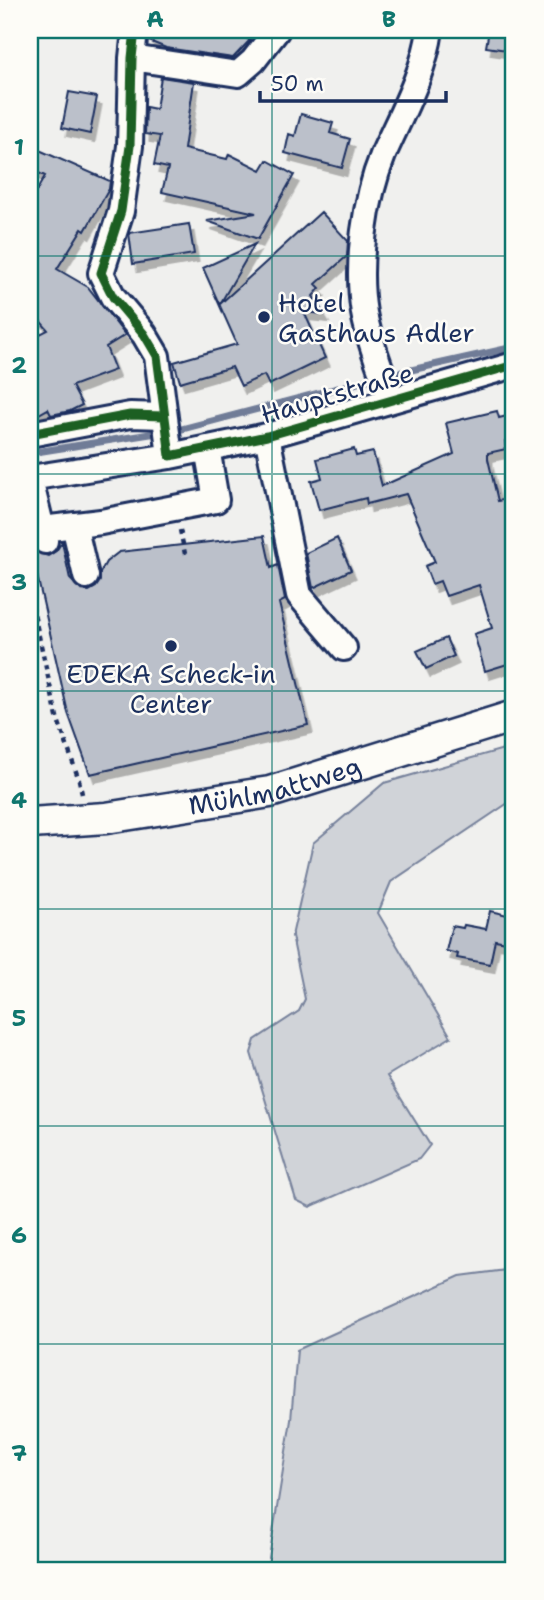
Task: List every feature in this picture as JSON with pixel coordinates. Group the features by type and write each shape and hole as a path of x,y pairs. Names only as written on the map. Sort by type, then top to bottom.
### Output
{"main road":[{"name":"Mühlmattweg","path":"30,823 86,819 270,792 514,716"}],"street":[{"path":"135,30 130,146 123,200 101,273 113,297 144,334 157,356 170,449"},
{"path":"132,58 238,74 253,61 277,30"},
{"path":"389,394 365,316 361,292 368,203 371,185 426,55 430,30"},
{"name":"Hauptstraße","path":"30,479 170,449 207,448 267,436 389,394 514,365"},
{"path":"30,434 130,415 164,416"},
{"path":"267,436 299,595 344,648"},
{"path":"30,479 44,535 74,525 216,500 207,448"},
{"path":"74,525 86,576"}],"path":[{"path":"30,596 57,717 79,780 86,819"}],"shaded area":[{"path":"514,746 514,799 391,882 378,913 451,1037 387,1076 430,1145 419,1159 310,1207 296,1200 251,1053 255,1040 299,1011 305,999 292,936 313,843 384,783"},
{"path":"514,1269 514,1570 267,1570 291,1420 297,1350 460,1276"}],"building":[{"path":"150,30 228,30 250,40 233,58 166,48 149,41"},
{"path":"489,30 514,30 514,51 486,47"},
{"path":"161,77 194,82 184,149 227,159 229,154 261,170 267,160 294,175 258,239 207,221 256,213 162,192 168,168 154,165 160,136 145,134 146,107 156,109"},
{"path":"69,92 97,97 90,134 62,128"},
{"path":"301,114 333,123 330,133 350,139 342,168 285,153 289,134 295,136"},
{"path":"30,146 110,181 109,189 85,231 82,229 57,269 88,287 125,335 106,347 115,370 72,386 82,405 51,415 48,409 30,419 30,339 48,330 30,309 30,202 45,176 30,169"},
{"name":"Hotel Gasthaus Adler","path":"321,212 348,241 347,256 316,284 320,288 313,296 324,314 304,312 325,358 269,385 264,375 241,386 232,367 180,382 174,362 237,344 203,268 255,244 220,304"},
{"path":"189,224 194,254 133,264 129,233"},
{"path":"497,411 499,418 507,416 512,439 505,441 506,449 488,453 488,459 498,501 514,497 514,662 485,671 474,634 492,628 479,585 446,596 440,581 432,584 425,566 435,562 406,494 367,504 366,498 319,510 311,481 322,478 317,459 354,449 356,456 373,452 382,486 454,454 446,423"},
{"name":"EDEKA Scheck-in Center","path":"264,536 271,568 278,565 285,600 279,603 308,725 90,774 68,713 30,544 35,552 48,556 56,551 62,542 70,579 81,590 89,591 100,581 100,573 106,562 119,552"},
{"path":"337,538 351,570 313,588 306,553"},
{"path":"446,638 454,656 426,669 417,651"},
{"path":"490,911 512,916 507,942 495,940 490,964 457,958 458,954 446,951 452,926 486,929"}],"waterway":[{"path":"30,453 182,429 380,377 514,347"}],"cycle path":[{"path":"135,30 130,146 121,211 101,273 113,297 144,334 157,356 170,456 267,436 514,365"},
{"path":"30,434 130,415 164,416"}],"place":[{"name":"Hotel Gasthaus Adler","path":"264,317"},
{"name":"EDEKA Scheck-in Center","path":"171,646"}]}
